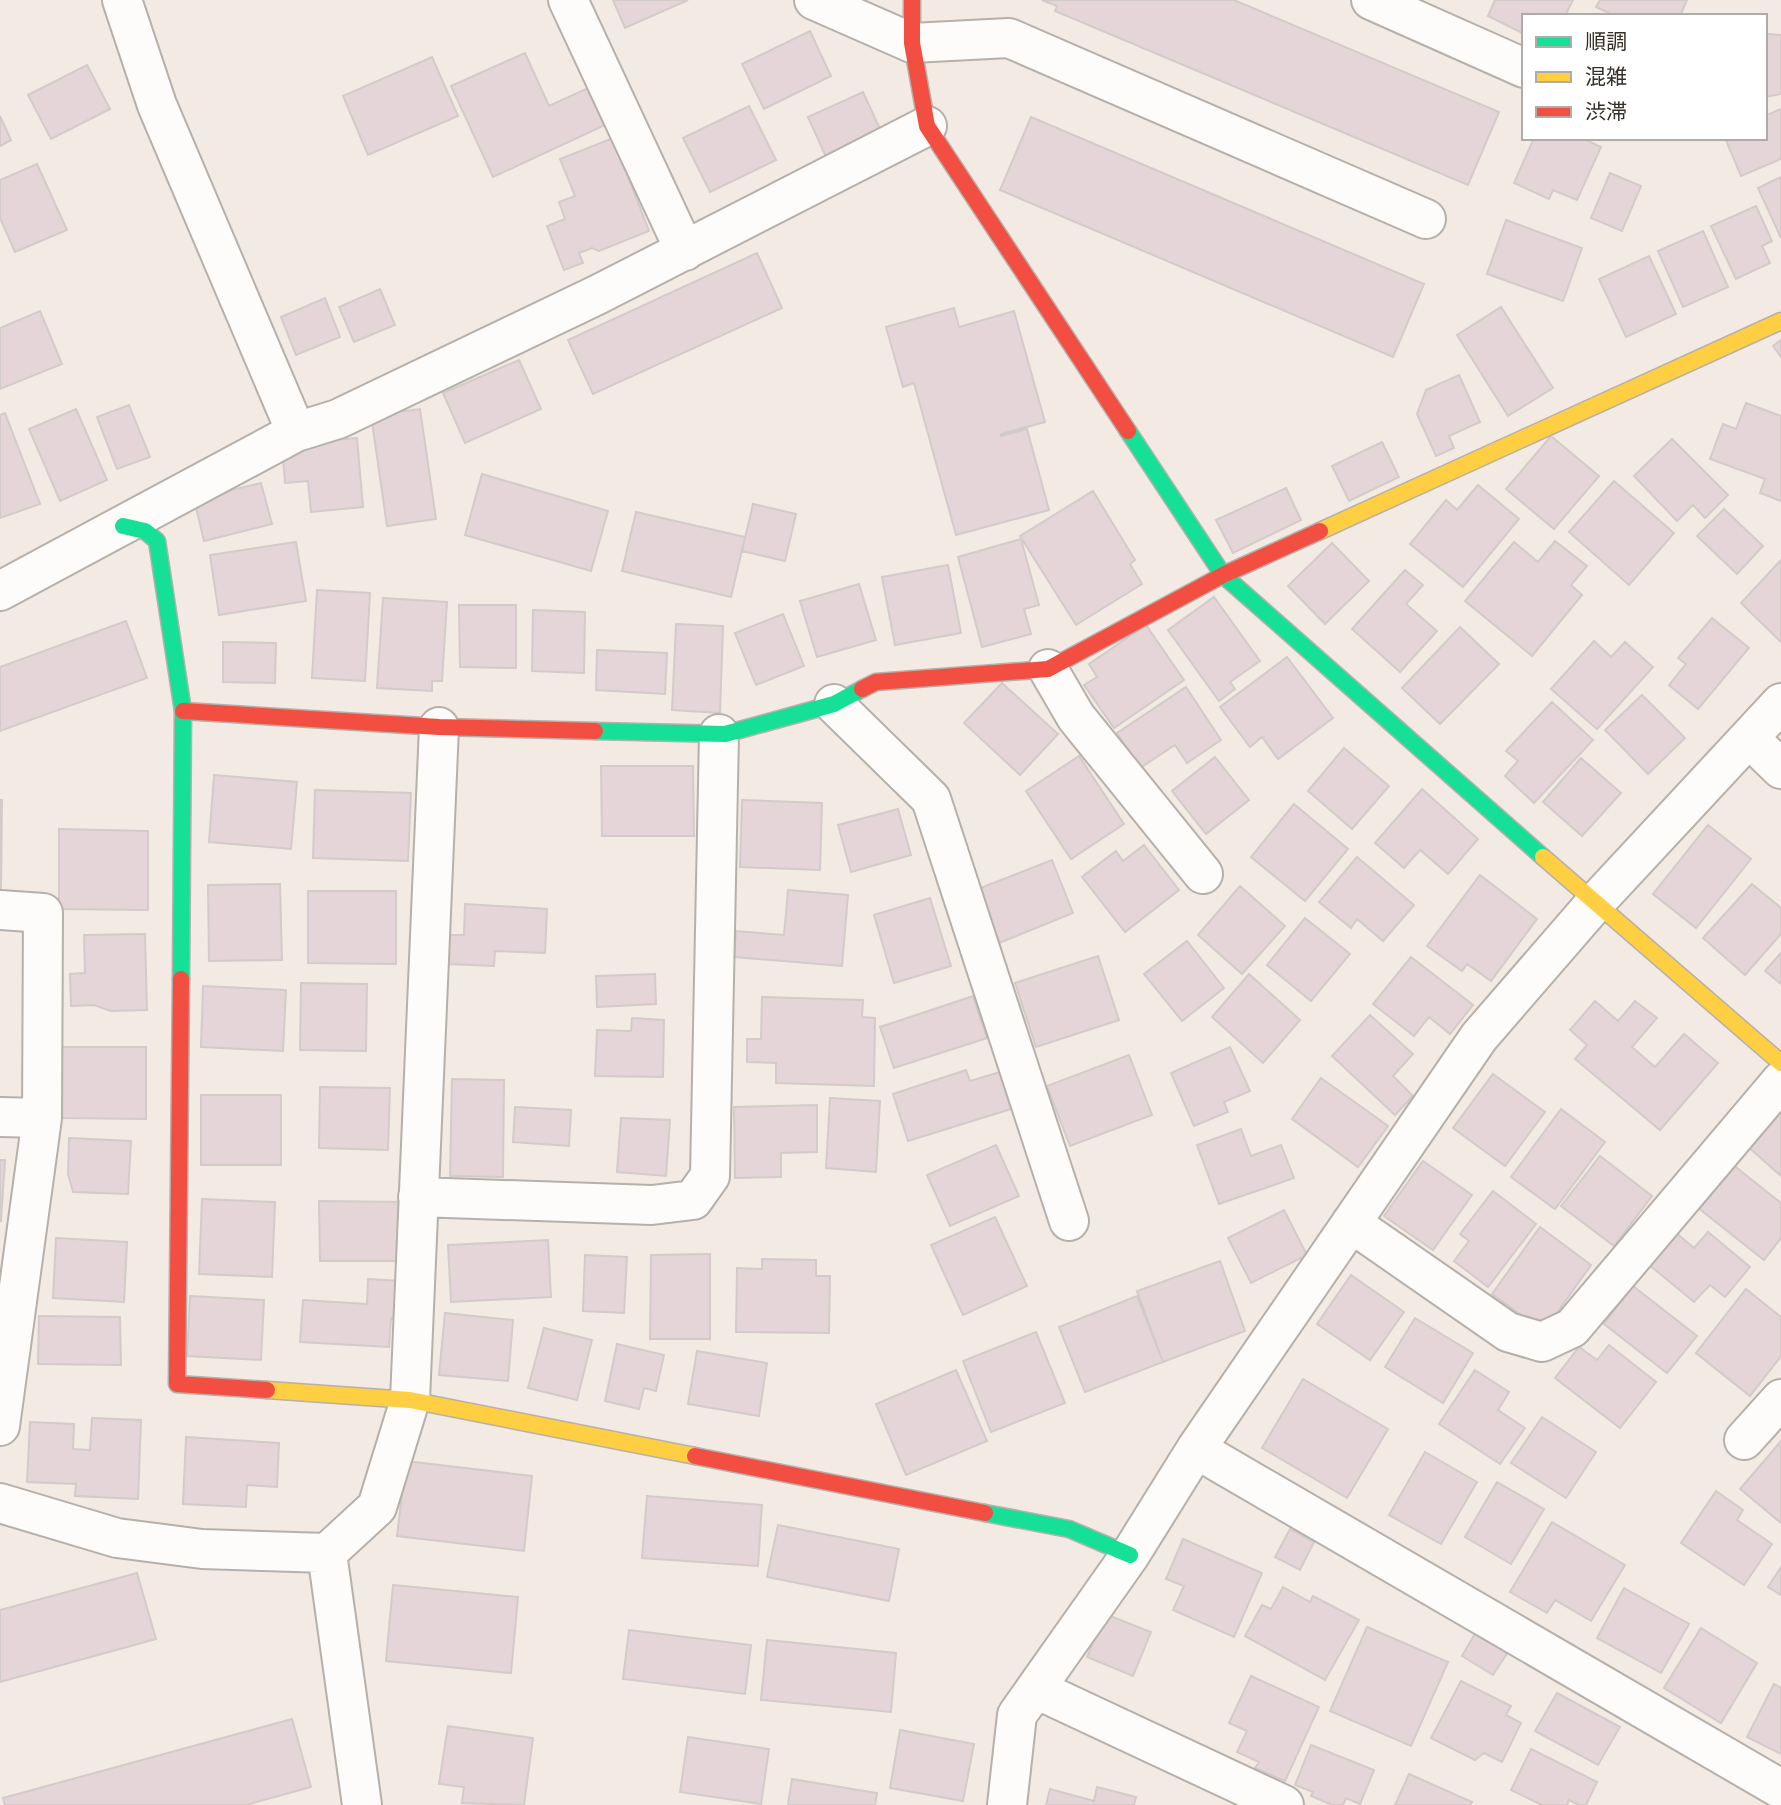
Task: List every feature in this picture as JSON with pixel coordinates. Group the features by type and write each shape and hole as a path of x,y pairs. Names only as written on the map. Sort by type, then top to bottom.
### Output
{"street":[{"path":"122,0 157,105 296,432"},
{"path":"568,0 685,251"},
{"path":"814,0 912,43 1009,38 1426,219"},
{"path":"912,0 912,43 927,127 1223,575 1781,1063"},
{"path":"1371,0 1522,67"},
{"path":"0,590 296,432 338,419 685,251 927,127"},
{"path":"183,711 439,727 725,734 834,704 876,682 1048,669 1223,575 1781,321"},
{"path":"123,526 145,531 157,541 183,711 177,1384 410,1400 1069,1529 1130,1555"},
{"path":"1048,669 1076,717 1203,874"},
{"path":"1007,1805 1017,1715 1130,1555 1196,1448 1479,1037 1595,903 1781,703"},
{"path":"834,704 931,799 1069,1221"},
{"path":"0,1503 117,1538 202,1549 327,1553 377,1507 410,1400 439,727"},
{"path":"418,1197 652,1205 693,1200 710,1176 719,734"},
{"path":"1749,738 1781,769"},
{"path":"0,910 43,913 42,1118 0,1426"},
{"path":"1351,1223 1508,1332 1542,1342 1572,1328 1781,1081"},
{"path":"0,1118 42,1118"},
{"path":"1744,1440 1781,1399"},
{"path":"1196,1448 1781,1789"},
{"path":"327,1553 362,1805"},
{"path":"1036,1689 1284,1805"}],"building":[{"path":"613,0 688,0 625,28"},
{"path":"1042,0 1234,0 1499,112 1468,185 1055,11 1057,6"},
{"path":"1495,0 1573,0 1566,14 1522,14 1522,33 1488,16"},
{"path":"1600,0 1687,0 1681,14 1611,14 1596,7"},
{"path":"810,31 831,76 764,109 742,64"},
{"path":"1781,35 1781,94 1767,97 1767,36"},
{"path":"525,53 549,106 588,88 605,125 493,177 451,86"},
{"path":"432,57 458,116 368,155 343,96"},
{"path":"87,65 110,109 51,139 28,95"},
{"path":"863,92 885,140 830,166 808,117"},
{"path":"749,106 776,160 710,192 683,138"},
{"path":"1781,109 1781,159 1741,176 1726,140 1767,140 1767,115"},
{"path":"0,116 11,140 0,146"},
{"path":"1031,117 1424,284 1393,357 1000,190"},
{"path":"613,138 649,231 599,251 592,248 579,253 583,263 564,270 547,226 565,219 559,202 575,196 560,159"},
{"path":"1533,140 1586,140 1601,147 1577,200 1553,190 1549,199 1514,183"},
{"path":"37,164 67,230 15,252 0,218 0,180"},
{"path":"1610,173 1641,186 1622,231 1591,218"},
{"path":"1781,177 1781,238 1758,188"},
{"path":"1756,206 1772,241 1762,246 1770,263 1736,279 1711,226"},
{"path":"1506,220 1582,248 1563,301 1487,274"},
{"path":"1703,231 1728,287 1683,307 1658,251"},
{"path":"757,253 782,308 593,394 568,340"},
{"path":"1649,256 1676,314 1626,337 1599,279"},
{"path":"380,289 395,325 354,342 339,307"},
{"path":"325,298 340,337 296,355 281,317"},
{"path":"1501,307 1553,388 1508,416 1457,335"},
{"path":"954,308 959,327 1014,311 1045,422 1001,436 1027,429 1049,510 956,535 914,383 903,387 886,327"},
{"path":"40,311 62,364 0,389 0,328"},
{"path":"1781,340 1781,357 1773,346"},
{"path":"519,360 541,409 465,443 443,393"},
{"path":"1459,375 1480,422 1449,436 1454,448 1436,456 1417,414 1426,390"},
{"path":"1746,403 1781,416 1781,501 1760,493 1765,479 1710,459 1723,424 1736,429"},
{"path":"129,405 150,457 117,469 97,417"},
{"path":"76,409 107,480 60,501 29,429"},
{"path":"420,409 436,519 387,526 371,415"},
{"path":"5,413 40,504 0,518 0,415"},
{"path":"1551,436 1599,476 1554,529 1506,489"},
{"path":"357,438 363,507 311,512 308,481 285,483 282,445"},
{"path":"1672,439 1728,495 1705,518 1693,505 1677,521 1634,476"},
{"path":"1382,442 1399,477 1349,501 1332,466"},
{"path":"482,474 608,511 591,571 465,535"},
{"path":"1614,481 1674,533 1629,585 1569,532"},
{"path":"261,483 272,524 204,541 194,499"},
{"path":"1478,485 1519,519 1463,587 1410,544 1446,500 1457,510"},
{"path":"1286,488 1301,520 1233,553 1216,520"},
{"path":"1093,491 1135,560 1130,564 1142,584 1076,625 1020,536"},
{"path":"753,504 796,514 785,561 742,551"},
{"path":"1724,509 1763,546 1737,574 1697,536"},
{"path":"636,512 745,537 731,597 622,571"},
{"path":"1021,539 1039,605 1024,609 1031,634 982,647 958,557"},
{"path":"1555,541 1587,566 1571,585 1582,595 1532,656 1465,601 1514,542 1538,562"},
{"path":"296,542 306,601 219,615 210,555"},
{"path":"1332,543 1369,581 1325,624 1288,586"},
{"path":"1781,560 1781,642 1741,603"},
{"path":"948,565 961,633 895,645 882,577"},
{"path":"1405,570 1423,585 1406,604 1437,631 1400,672 1352,629"},
{"path":"859,584 876,640 817,657 800,601"},
{"path":"317,590 370,593 365,681 312,678"},
{"path":"1214,597 1260,661 1230,682 1235,689 1219,701 1168,630"},
{"path":"383,598 447,602 442,681 432,681 432,691 377,688"},
{"path":"459,605 516,605 516,668 460,667"},
{"path":"533,610 585,612 584,673 532,671"},
{"path":"783,614 804,666 756,685 735,633"},
{"path":"1712,618 1749,648 1698,709 1669,685 1686,664 1678,658"},
{"path":"126,621 147,678 0,731 0,667"},
{"path":"676,624 723,626 720,713 672,710"},
{"path":"1146,625 1184,680 1114,728 1084,685 1097,677 1089,664"},
{"path":"1460,627 1499,664 1440,724 1402,688"},
{"path":"1594,641 1611,657 1625,642 1653,667 1597,729 1551,689"},
{"path":"223,642 276,643 275,683 223,682"},
{"path":"597,650 667,653 665,694 596,690"},
{"path":"1287,657 1333,718 1278,759 1262,737 1250,747 1220,707"},
{"path":"1002,683 1058,734 1020,775 964,723"},
{"path":"1186,687 1221,740 1187,763 1175,745 1140,768 1117,733"},
{"path":"1642,695 1685,738 1648,774 1605,730"},
{"path":"1552,702 1593,740 1534,803 1505,776 1518,761 1506,751"},
{"path":"1344,748 1389,786 1352,829 1308,791"},
{"path":"1079,756 1124,824 1071,859 1026,791"},
{"path":"1215,757 1249,800 1206,834 1172,791"},
{"path":"1581,758 1621,793 1582,836 1543,802"},
{"path":"601,766 693,766 694,836 602,836"},
{"path":"214,775 297,782 291,849 209,842"},
{"path":"1422,789 1478,839 1448,874 1420,850 1404,868 1375,843"},
{"path":"315,790 411,793 408,861 313,858"},
{"path":"2,800 1,890 0,890"},
{"path":"742,800 822,803 820,870 740,867"},
{"path":"1294,804 1348,849 1305,901 1251,857"},
{"path":"898,809 911,855 851,872 838,825"},
{"path":"1708,825 1751,859 1696,928 1653,894"},
{"path":"59,829 148,831 148,910 59,909"},
{"path":"1144,845 1179,890 1125,932 1082,877 1116,851 1123,861"},
{"path":"1357,857 1414,905 1383,941 1357,919 1351,928 1319,902"},
{"path":"1052,860 1073,913 999,943 978,889"},
{"path":"1480,875 1537,919 1491,981 1467,964 1462,971 1427,946"},
{"path":"280,884 282,960 209,961 208,885"},
{"path":"1752,884 1781,908 1781,934 1745,975 1703,938"},
{"path":"1240,886 1285,926 1242,974 1198,935"},
{"path":"788,890 848,895 842,966 734,957 736,931 784,935"},
{"path":"308,891 396,891 396,964 308,963"},
{"path":"930,898 951,966 894,983 874,915"},
{"path":"465,904 547,909 545,953 495,951 494,966 447,964 449,935 464,935"},
{"path":"1305,918 1350,954 1311,1001 1267,965"},
{"path":"145,934 147,1010 111,1011 94,1005 71,1006 70,974 85,973 84,935"},
{"path":"1187,941 1224,988 1182,1021 1144,974"},
{"path":"1781,953 1781,984 1765,971"},
{"path":"1098,956 1119,1020 1036,1047 1015,983"},
{"path":"1411,957 1473,1005 1450,1034 1429,1017 1414,1036 1373,1004"},
{"path":"655,974 656,1004 597,1007 596,976"},
{"path":"1249,974 1300,1020 1263,1063 1212,1017"},
{"path":"301,983 367,984 366,1051 300,1050"},
{"path":"203,986 286,990 283,1051 201,1047"},
{"path":"973,996 987,1038 894,1068 880,1027"},
{"path":"762,997 863,1000 862,1017 875,1018 874,1086 776,1083 776,1063 747,1062 747,1039 761,1039"},
{"path":"1595,1001 1618,1021 1635,1001 1657,1018 1632,1047 1655,1067 1684,1034 1718,1063 1660,1130 1575,1059 1587,1045 1570,1030"},
{"path":"1370,1015 1413,1054 1393,1076 1413,1096 1395,1115 1332,1056"},
{"path":"632,1018 664,1020 663,1077 595,1076 597,1030 631,1031"},
{"path":"61,1047 146,1047 146,1119 61,1118"},
{"path":"1230,1047 1250,1091 1224,1102 1228,1112 1194,1126 1171,1073"},
{"path":"1129,1055 1152,1115 1070,1146 1047,1086"},
{"path":"966,1070 970,1081 1000,1072 1011,1109 908,1141 893,1094"},
{"path":"1493,1074 1545,1112 1505,1166 1453,1128"},
{"path":"1321,1078 1388,1126 1358,1167 1292,1119"},
{"path":"452,1079 504,1080 503,1177 450,1176"},
{"path":"320,1087 390,1088 388,1150 319,1148"},
{"path":"201,1095 281,1095 281,1165 201,1165"},
{"path":"830,1098 880,1101 876,1172 826,1168"},
{"path":"817,1105 817,1152 781,1153 781,1177 735,1178 734,1107"},
{"path":"515,1107 571,1110 569,1146 513,1142"},
{"path":"1781,1107 1781,1176 1747,1146"},
{"path":"1561,1109 1605,1142 1555,1209 1511,1177"},
{"path":"621,1118 670,1120 666,1176 617,1172"},
{"path":"1241,1129 1251,1156 1281,1145 1294,1178 1219,1204 1197,1145"},
{"path":"69,1138 131,1141 128,1194 73,1192 68,1174"},
{"path":"996,1145 1019,1196 950,1226 927,1175"},
{"path":"1600,1156 1652,1196 1614,1246 1561,1206"},
{"path":"0,1160 5,1160 1,1221 0,1221"},
{"path":"1423,1161 1472,1195 1433,1250 1384,1216"},
{"path":"1732,1164 1781,1203 1781,1238 1764,1260 1697,1207"},
{"path":"1493,1191 1536,1224 1488,1287 1454,1261 1469,1241 1460,1234"},
{"path":"202,1199 275,1202 272,1277 199,1274"},
{"path":"319,1201 406,1202 406,1261 320,1261"},
{"path":"1284,1210 1307,1255 1251,1283 1228,1238"},
{"path":"995,1217 1027,1286 963,1315 931,1245"},
{"path":"1540,1227 1591,1265 1544,1331 1492,1294"},
{"path":"1675,1232 1694,1248 1708,1232 1750,1267 1725,1297 1710,1285 1694,1302 1648,1264"},
{"path":"56,1238 127,1242 124,1302 53,1298"},
{"path":"548,1240 551,1297 451,1302 448,1245"},
{"path":"710,1254 710,1339 650,1339 651,1255"},
{"path":"585,1255 627,1257 624,1313 583,1311"},
{"path":"762,1259 816,1260 816,1276 830,1276 829,1333 736,1332 737,1268 762,1269"},
{"path":"1220,1261 1245,1331 1163,1362 1137,1291"},
{"path":"1351,1275 1404,1312 1370,1360 1317,1324"},
{"path":"368,1279 402,1281 399,1319 391,1318 389,1347 300,1342 303,1300 367,1304"},
{"path":"1633,1286 1697,1336 1667,1373 1604,1324"},
{"path":"1746,1289 1781,1317 1781,1356 1750,1396 1696,1353"},
{"path":"190,1296 264,1300 261,1360 187,1356"},
{"path":"1137,1296 1163,1362 1085,1392 1059,1327"},
{"path":"445,1313 513,1320 508,1381 439,1375"},
{"path":"39,1316 120,1317 121,1365 38,1364"},
{"path":"1415,1318 1473,1353 1443,1403 1385,1367"},
{"path":"544,1328 592,1340 577,1400 528,1388"},
{"path":"1036,1332 1065,1403 991,1432 963,1361"},
{"path":"617,1344 664,1355 656,1391 644,1388 639,1409 605,1401"},
{"path":"1609,1345 1656,1382 1620,1428 1555,1378 1579,1347 1597,1360"},
{"path":"697,1351 767,1363 759,1416 688,1404"},
{"path":"956,1370 987,1441 906,1475 876,1404"},
{"path":"1475,1370 1509,1392 1498,1410 1525,1428 1500,1464 1439,1424"},
{"path":"1303,1379 1388,1429 1347,1498 1262,1448"},
{"path":"1542,1417 1596,1452 1566,1498 1511,1463"},
{"path":"92,1418 141,1420 138,1499 75,1496 76,1484 27,1482 30,1422 74,1424 73,1449 90,1450"},
{"path":"186,1437 279,1443 277,1487 247,1485 246,1507 183,1504"},
{"path":"1781,1441 1781,1523 1740,1489"},
{"path":"1425,1452 1477,1482 1441,1544 1389,1515"},
{"path":"406,1461 532,1476 524,1551 397,1536"},
{"path":"1497,1482 1544,1509 1511,1564 1465,1537"},
{"path":"1716,1491 1743,1510 1737,1520 1772,1544 1744,1585 1681,1543"},
{"path":"647,1496 762,1505 758,1566 642,1558"},
{"path":"1552,1522 1625,1565 1591,1621 1555,1600 1547,1613 1510,1592"},
{"path":"778,1525 899,1549 889,1601 767,1577"},
{"path":"1290,1529 1314,1542 1300,1570 1275,1557"},
{"path":"1183,1539 1262,1573 1234,1637 1173,1610 1184,1586 1166,1579"},
{"path":"1781,1567 1781,1595 1768,1587"},
{"path":"137,1573 156,1639 0,1682 0,1610"},
{"path":"393,1585 518,1597 511,1673 386,1661"},
{"path":"1283,1587 1310,1602 1313,1596 1359,1620 1325,1680 1245,1636 1262,1605 1271,1609"},
{"path":"1624,1588 1689,1624 1661,1673 1597,1638"},
{"path":"1105,1614 1151,1632 1133,1676 1087,1657"},
{"path":"1367,1627 1448,1662 1411,1746 1330,1711"},
{"path":"1701,1628 1757,1663 1721,1723 1664,1688"},
{"path":"629,1630 751,1645 745,1694 623,1679"},
{"path":"1476,1632 1508,1652 1493,1675 1462,1656"},
{"path":"767,1640 896,1653 891,1712 761,1700"},
{"path":"1251,1676 1319,1707 1285,1781 1255,1768 1259,1762 1237,1752 1247,1731 1229,1723"},
{"path":"1461,1681 1511,1706 1506,1715 1521,1723 1502,1762 1484,1753 1475,1760 1431,1738"},
{"path":"1774,1684 1781,1688 1781,1754 1747,1737"},
{"path":"1557,1693 1620,1727 1598,1765 1535,1731"},
{"path":"292,1719 311,1787 246,1805 5,1805 3,1798"},
{"path":"448,1726 533,1738 524,1805 462,1803 464,1787 439,1784"},
{"path":"900,1730 974,1744 963,1801 890,1788"},
{"path":"688,1737 769,1749 761,1804 680,1792"},
{"path":"1311,1745 1374,1770 1360,1804 1346,1798 1343,1805 1332,1805 1311,1796 1313,1792 1295,1785"},
{"path":"1531,1749 1597,1782 1586,1805 1569,1800 1567,1805 1542,1805 1511,1790"},
{"path":"1409,1774 1472,1802 1470,1805 1395,1805"},
{"path":"792,1779 877,1793 875,1805 788,1805"},
{"path":"1097,1787 1136,1797 1134,1805 1046,1805 1050,1789 1094,1801"}],"traffic: fast":[{"path":"1128,431 1223,575 1543,857"},
{"path":"123,526 145,531 157,541 183,711 181,979"},
{"path":"595,731 725,734 834,704 862,689"},
{"path":"985,1513 1069,1529 1130,1555"}],"traffic: slow":[{"path":"1320,531 1781,321"},
{"path":"1543,857 1781,1063"},
{"path":"267,1390 410,1400 695,1456"}],"traffic: jam":[{"path":"912,0 912,43 927,126 1128,431"},
{"path":"862,689 876,682 1048,669 1223,575 1320,531"},
{"path":"183,711 439,727 595,731"},
{"path":"181,979 177,1384 267,1390"},
{"path":"695,1456 985,1513"}]}
